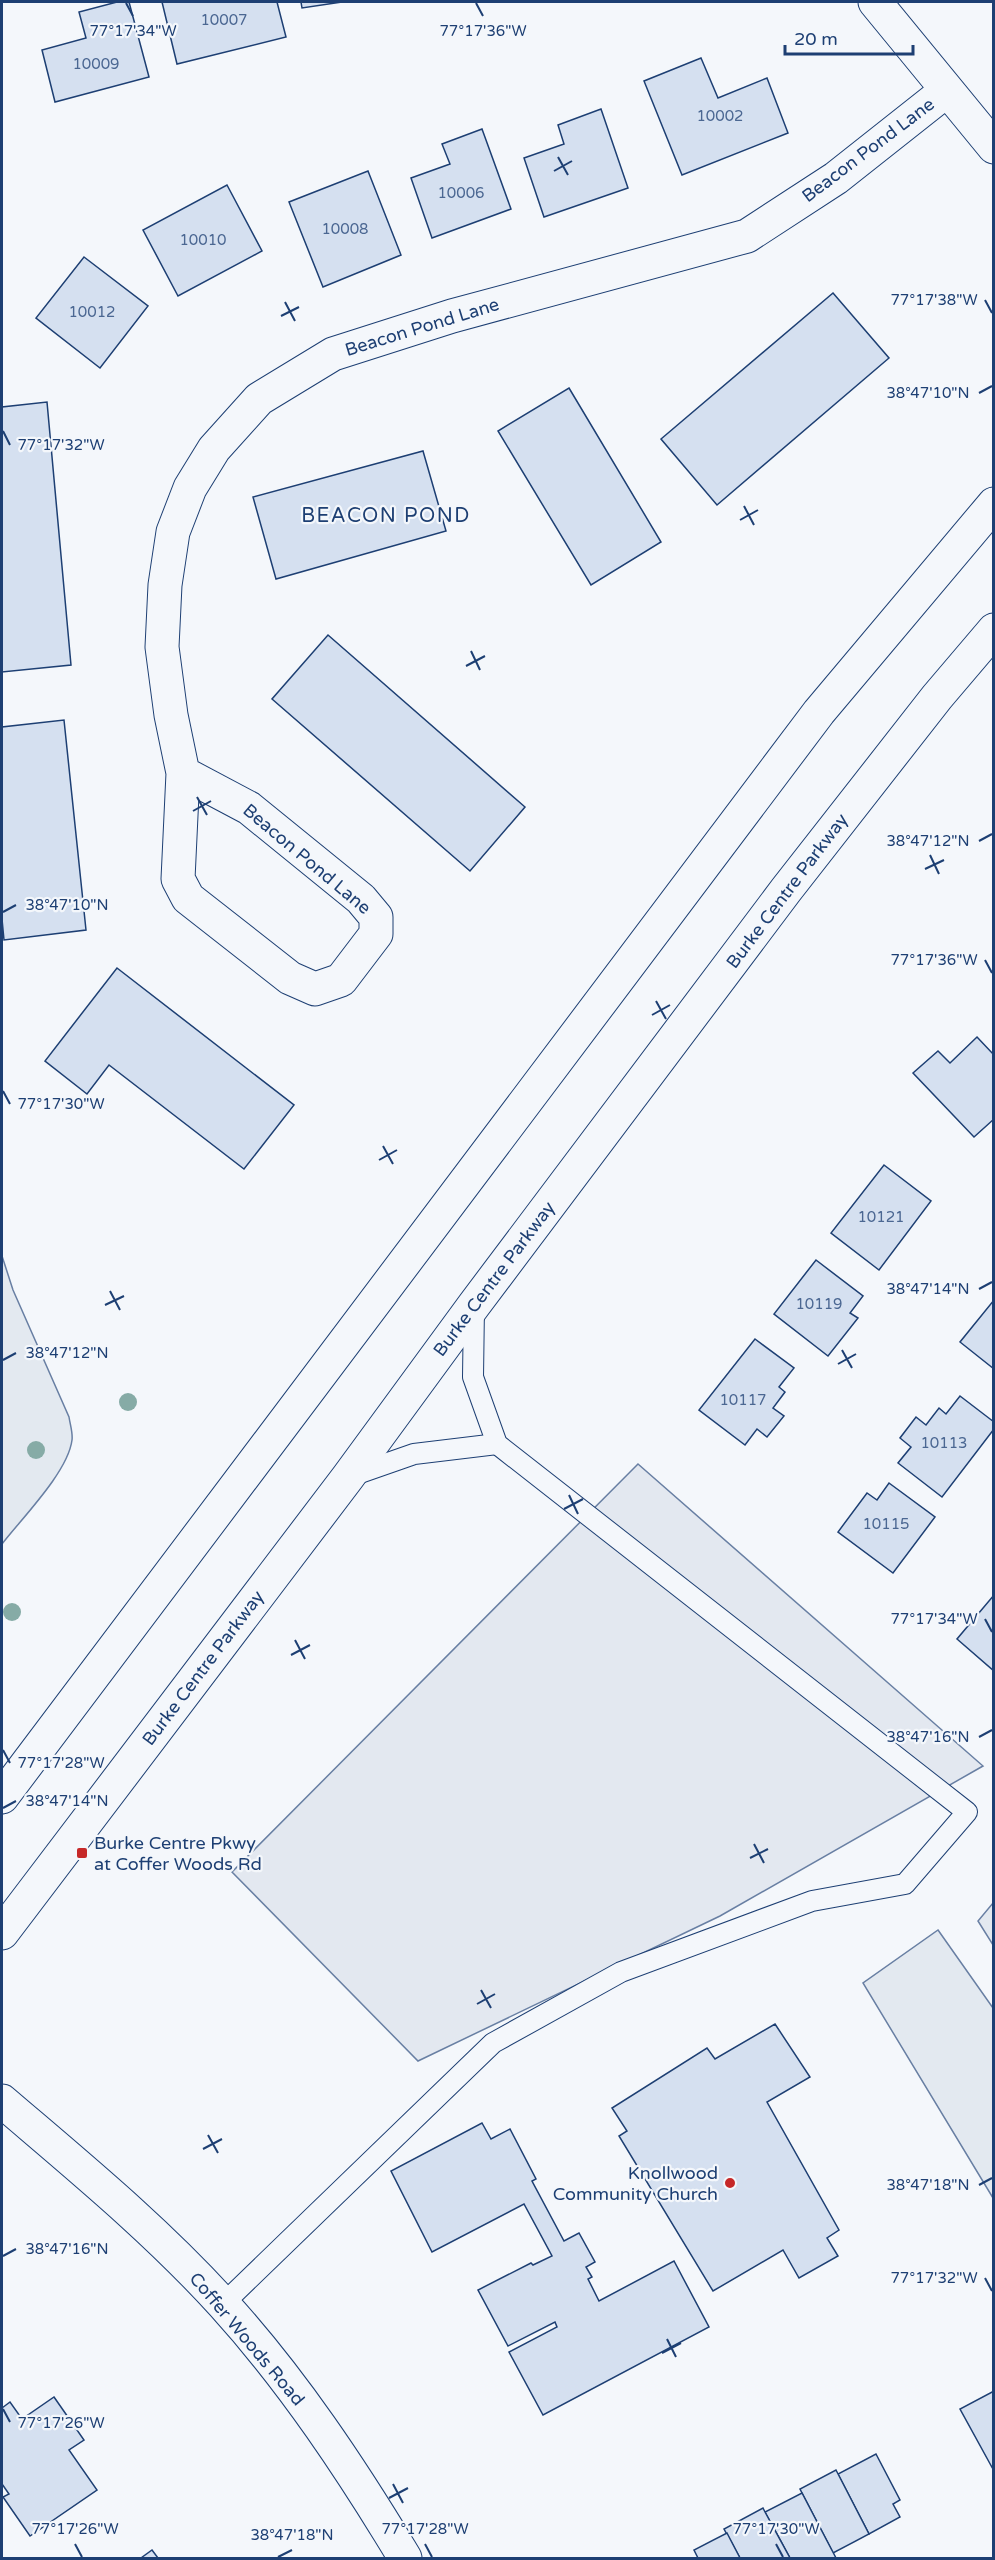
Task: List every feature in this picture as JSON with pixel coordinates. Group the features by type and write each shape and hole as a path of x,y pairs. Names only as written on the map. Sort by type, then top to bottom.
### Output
{"main road":[{"path":"875,2 945,91 993,147"},
{"name":"Beacon Pond Lane","path":"183,773 249,808 361,899 376,917 376,934 358,961 341,980 315,989 290,978 188,898 178,879 183,773 171,715 162,647 165,585 173,532 190,488 214,450 259,399 333,354 453,316 747,236 836,178 945,91"},
{"path":"2,1797 819,712 993,504"},
{"name":"Burke Centre Parkway","path":"2,1933 348,1478 474,1305 786,890 937,697 993,630"},
{"name":"Coffer Woods Road","path":"2,2101 128,2207 223,2304 298,2396 377,2512 405,2559"}],"lane":[{"path":"223,2304 493,2043 621,1972 812,1901 905,1884 967,1812 497,1444 473,1377 474,1305"},
{"path":"348,1478 414,1454 497,1444"}],"shaded area":[{"path":"2,1256 13,1290 69,1417 72,1437 69,1453 53,1480 2,1544"},
{"path":"638,1464 983,1766 720,1916 418,2061 232,1872"},
{"path":"993,1903 993,1945 978,1921"},
{"path":"938,1930 993,2008 993,2198 863,1983"}],"building":[{"path":"117,2 129,2 149,77 55,102 42,50 86,38 79,12"},
{"path":"162,2 277,2 286,37 177,64"},
{"path":"301,2 342,2 302,8"},
{"path":"701,58 718,98 767,78 788,133 682,175 644,81"},
{"path":"601,109 628,188 544,217 524,158 564,144 558,125"},
{"path":"482,129 511,209 432,238 411,178 450,164 442,144"},
{"path":"368,171 401,255 323,287 289,202"},
{"path":"227,185 262,251 178,296 143,230"},
{"path":"84,257 148,306 100,368 36,318"},
{"path":"833,293 889,358 717,505 661,439"},
{"path":"569,388 661,542 591,585 498,431"},
{"path":"47,402 71,665 2,672 2,407"},
{"path":"423,451 446,531 276,579 253,497"},
{"path":"328,635 525,807 470,871 272,699"},
{"path":"64,720 86,930 4,940 2,919 2,727"},
{"path":"117,968 294,1105 244,1169 109,1065 87,1094 45,1061"},
{"path":"977,1037 994,1055 994,1119 974,1137 913,1073 938,1051 950,1063"},
{"path":"884,1165 931,1201 879,1270 831,1233"},
{"path":"816,1260 863,1296 850,1313 858,1318 828,1356 774,1314"},
{"path":"994,1300 994,1369 960,1342"},
{"path":"755,1339 794,1368 779,1387 785,1392 773,1408 784,1416 767,1437 757,1429 745,1445 699,1410"},
{"path":"960,1396 994,1422 994,1429 942,1497 898,1463 911,1447 900,1438 916,1417 926,1425 939,1408 946,1414"},
{"path":"889,1483 935,1517 893,1573 838,1532 867,1493 877,1500"},
{"path":"994,1595 994,1671 957,1639"},
{"name":"Knollwood Community Church","path":"775,2024 810,2077 767,2102 839,2230 827,2238 838,2256 799,2278 783,2250 713,2291 619,2136 627,2131 612,2108 707,2048 715,2059"},
{"path":"482,2123 491,2139 510,2129 536,2179 532,2181 564,2241 579,2233 595,2262 586,2267 592,2277 588,2279 599,2301 674,2261 709,2327 543,2415 509,2352 557,2327 555,2322 508,2346 478,2290 531,2263 533,2265 552,2256 524,2204 432,2252 391,2171"},
{"path":"994,2391 994,2471 960,2409"},
{"path":"54,2397 84,2440 69,2450 97,2490 30,2536 3,2497 9,2494 2,2484 2,2408 10,2402 22,2419"},
{"path":"876,2454 900,2500 893,2504 900,2517 869,2534 838,2474"},
{"path":"836,2470 869,2534 833,2553 800,2489"},
{"path":"802,2493 836,2558 790,2558 765,2512"},
{"path":"763,2508 790,2558 740,2558 724,2529"},
{"path":"727,2533 740,2558 698,2558 694,2550"},
{"path":"152,2550 158,2558 141,2558"}],"place":[{"name":"Burke Centre Pkwy at Coffer Woods Rd","path":"82,1853"},
{"name":"Knollwood Community Church","path":"730,2183"}],"district":[{"name":"BEACON POND","path":"386,516"}]}
